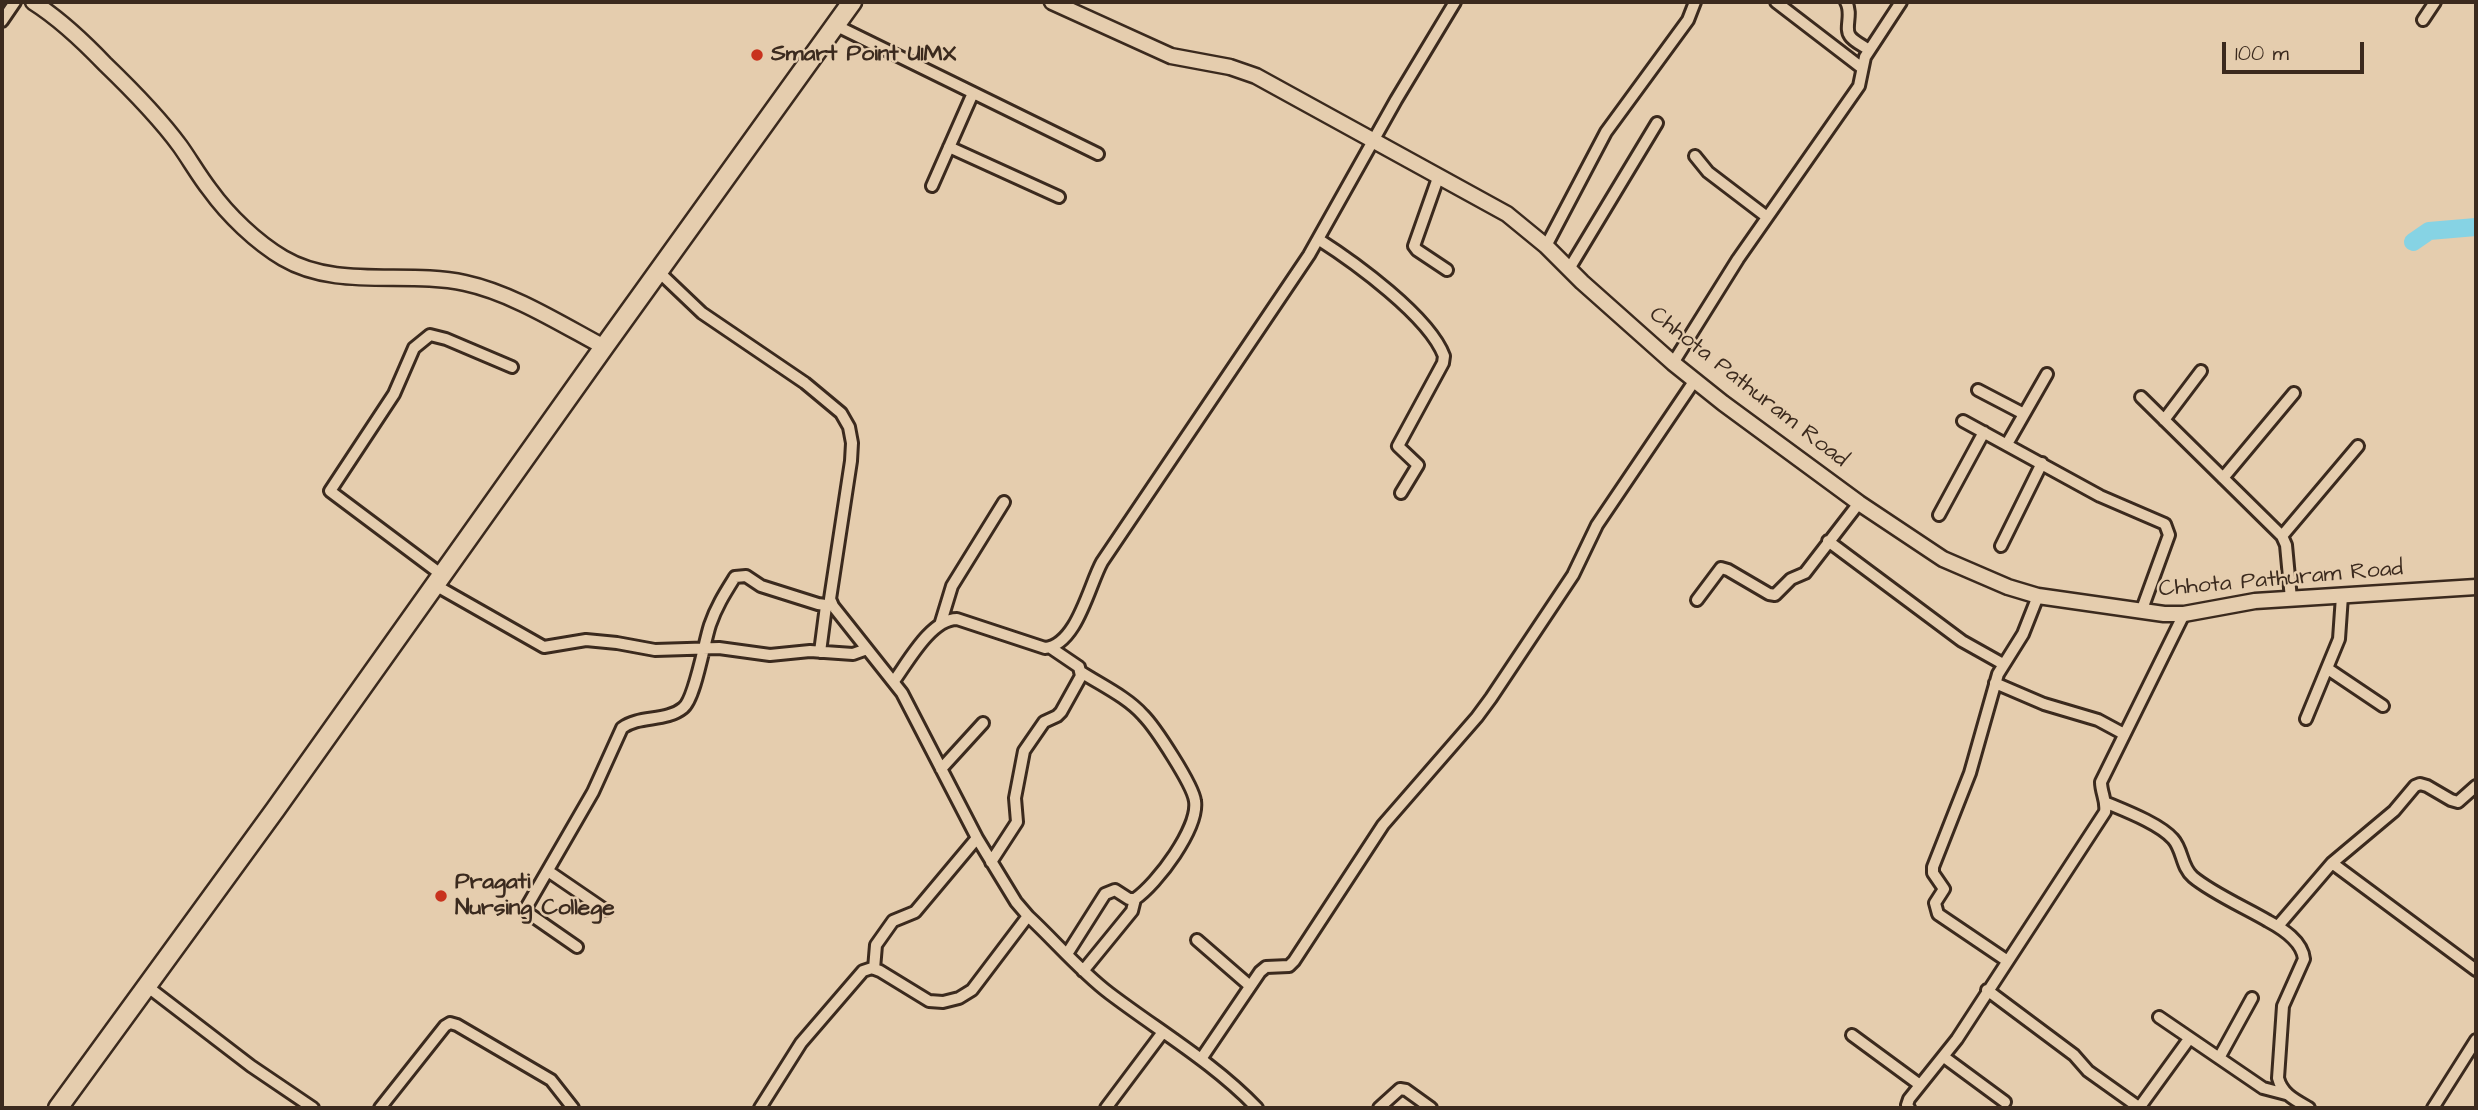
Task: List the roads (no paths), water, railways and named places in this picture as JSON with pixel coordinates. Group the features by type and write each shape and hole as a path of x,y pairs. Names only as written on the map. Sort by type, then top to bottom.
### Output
{"highway":[{"path":"58,1108 148,987 852,2"}],"street":[{"path":"2,21 15,2"},
{"path":"33,2 50,12 83,41 144,102 180,146 211,191 260,241 282,258 310,271 433,278 488,289 604,347"},
{"name":"Chhota Pathuram Road","path":"1052,2 1171,57 1230,67 1256,76 1507,214 1546,246 1673,363 1859,503 1943,559 2008,587 2038,596 2141,612 2184,614 2233,604 2476,587"},
{"path":"940,622 957,619 1051,648 1057,645 1079,619 1102,562 1318,239 1455,2"},
{"path":"1546,246 1595,149 1688,20 1695,2"},
{"path":"1776,2 1862,68"},
{"path":"1846,2 1850,14 1849,36 1869,50"},
{"path":"1673,363 1767,217 1859,86 1869,50 1901,2"},
{"path":"2423,20 2435,2"},
{"path":"837,26 1098,154"},
{"path":"932,186 973,93"},
{"path":"1569,269 1657,123"},
{"path":"949,148 1059,197"},
{"path":"1695,156 1708,172 1767,217"},
{"path":"1438,178 1414,246 1447,270"},
{"path":"1318,239 1350,260 1412,313 1426,328 1444,356 1443,363 1398,446 1418,465 1401,493"},
{"path":"659,272 702,313 823,398 841,413 849,427 851,461 820,652"},
{"path":"512,367 430,335 414,348 394,394 330,491 439,580 544,647 586,640 655,650 719,648 770,655 820,652 853,654 867,649"},
{"path":"2164,420 2201,371"},
{"path":"2007,444 2047,374"},
{"path":"1200,1059 1266,967 1283,968 1294,961 1382,825 1478,717 1573,575 1597,525 1695,380"},
{"path":"1978,390 2024,414"},
{"path":"2223,478 2294,393"},
{"path":"2141,397 2282,536 2286,545 2291,599"},
{"path":"1963,421 2118,505 2161,521 2168,527 2168,535 2141,612"},
{"path":"1939,515 1984,432"},
{"path":"2282,536 2358,446"},
{"path":"2001,546 2042,463"},
{"path":"894,681 940,622 951,586 1004,502"},
{"path":"1697,600 1721,568 1775,595 1791,579 1805,573 1859,503"},
{"path":"1828,541 1962,640 2003,664"},
{"path":"577,947 528,913 526,908 599,781 622,728 628,723 670,715 685,707 719,602 735,577 741,575 761,586 829,606 894,681 977,838 1016,902 1083,971 1235,1086 1257,1108"},
{"path":"2006,961 1938,914 1935,903 1944,889 1933,873 1933,867 1970,773 1995,683 2003,664 2023,634 2038,596"},
{"path":"2305,719 2328,669 2341,628 2342,596"},
{"path":"1909,1108 1909,1099 1944,1057 2105,813 2107,803 2101,790 2101,782 2184,614"},
{"path":"1051,648 1143,714 1171,754 1195,800 1195,807 1179,850 1135,899 1132,911 1083,971"},
{"path":"2328,669 2383,706"},
{"path":"991,862 1017,822 1015,798 1024,751 1044,722 1060,712 1082,672"},
{"path":"1995,683 2044,704 2091,718 2124,734"},
{"path":"941,769 983,723"},
{"path":"2278,926 2332,863 2394,811 2415,786 2427,786 2458,802 2476,786"},
{"path":"2107,803 2133,814 2167,834 2178,846 2184,866 2195,879 2278,926 2299,945 2304,959 2283,1006 2278,1078 2280,1086 2287,1094 2309,1108"},
{"path":"874,969 876,945 893,921 915,912 977,838"},
{"path":"2332,863 2476,970"},
{"path":"548,871 605,910"},
{"path":"1068,954 1105,894 1115,890 1129,899 1135,899"},
{"path":"761,1107 810,1031 863,971 874,969 929,1001 943,1002 959,998 972,990 1028,916"},
{"path":"1197,940 1250,986"},
{"path":"148,987 251,1066 313,1108"},
{"path":"1987,990 2140,1108 2189,1039"},
{"path":"2219,1058 2252,998"},
{"path":"2159,1017 2263,1088 2287,1094"},
{"path":"380,1108 450,1023 551,1080 573,1108"},
{"path":"1106,1108 1163,1032"},
{"path":"1852,1035 1920,1084"},
{"path":"2433,1108 2476,1040"},
{"path":"1944,1057 2005,1102"},
{"path":"1379,1108 1399,1089 1406,1090 1426,1107"}],"waterway":[{"path":"2413,242 2429,231 2476,227"}],"place":[{"name":"Smart Point U1MX","path":"757,55"},
{"name":"Pragati Nursing College","path":"441,896"}]}
